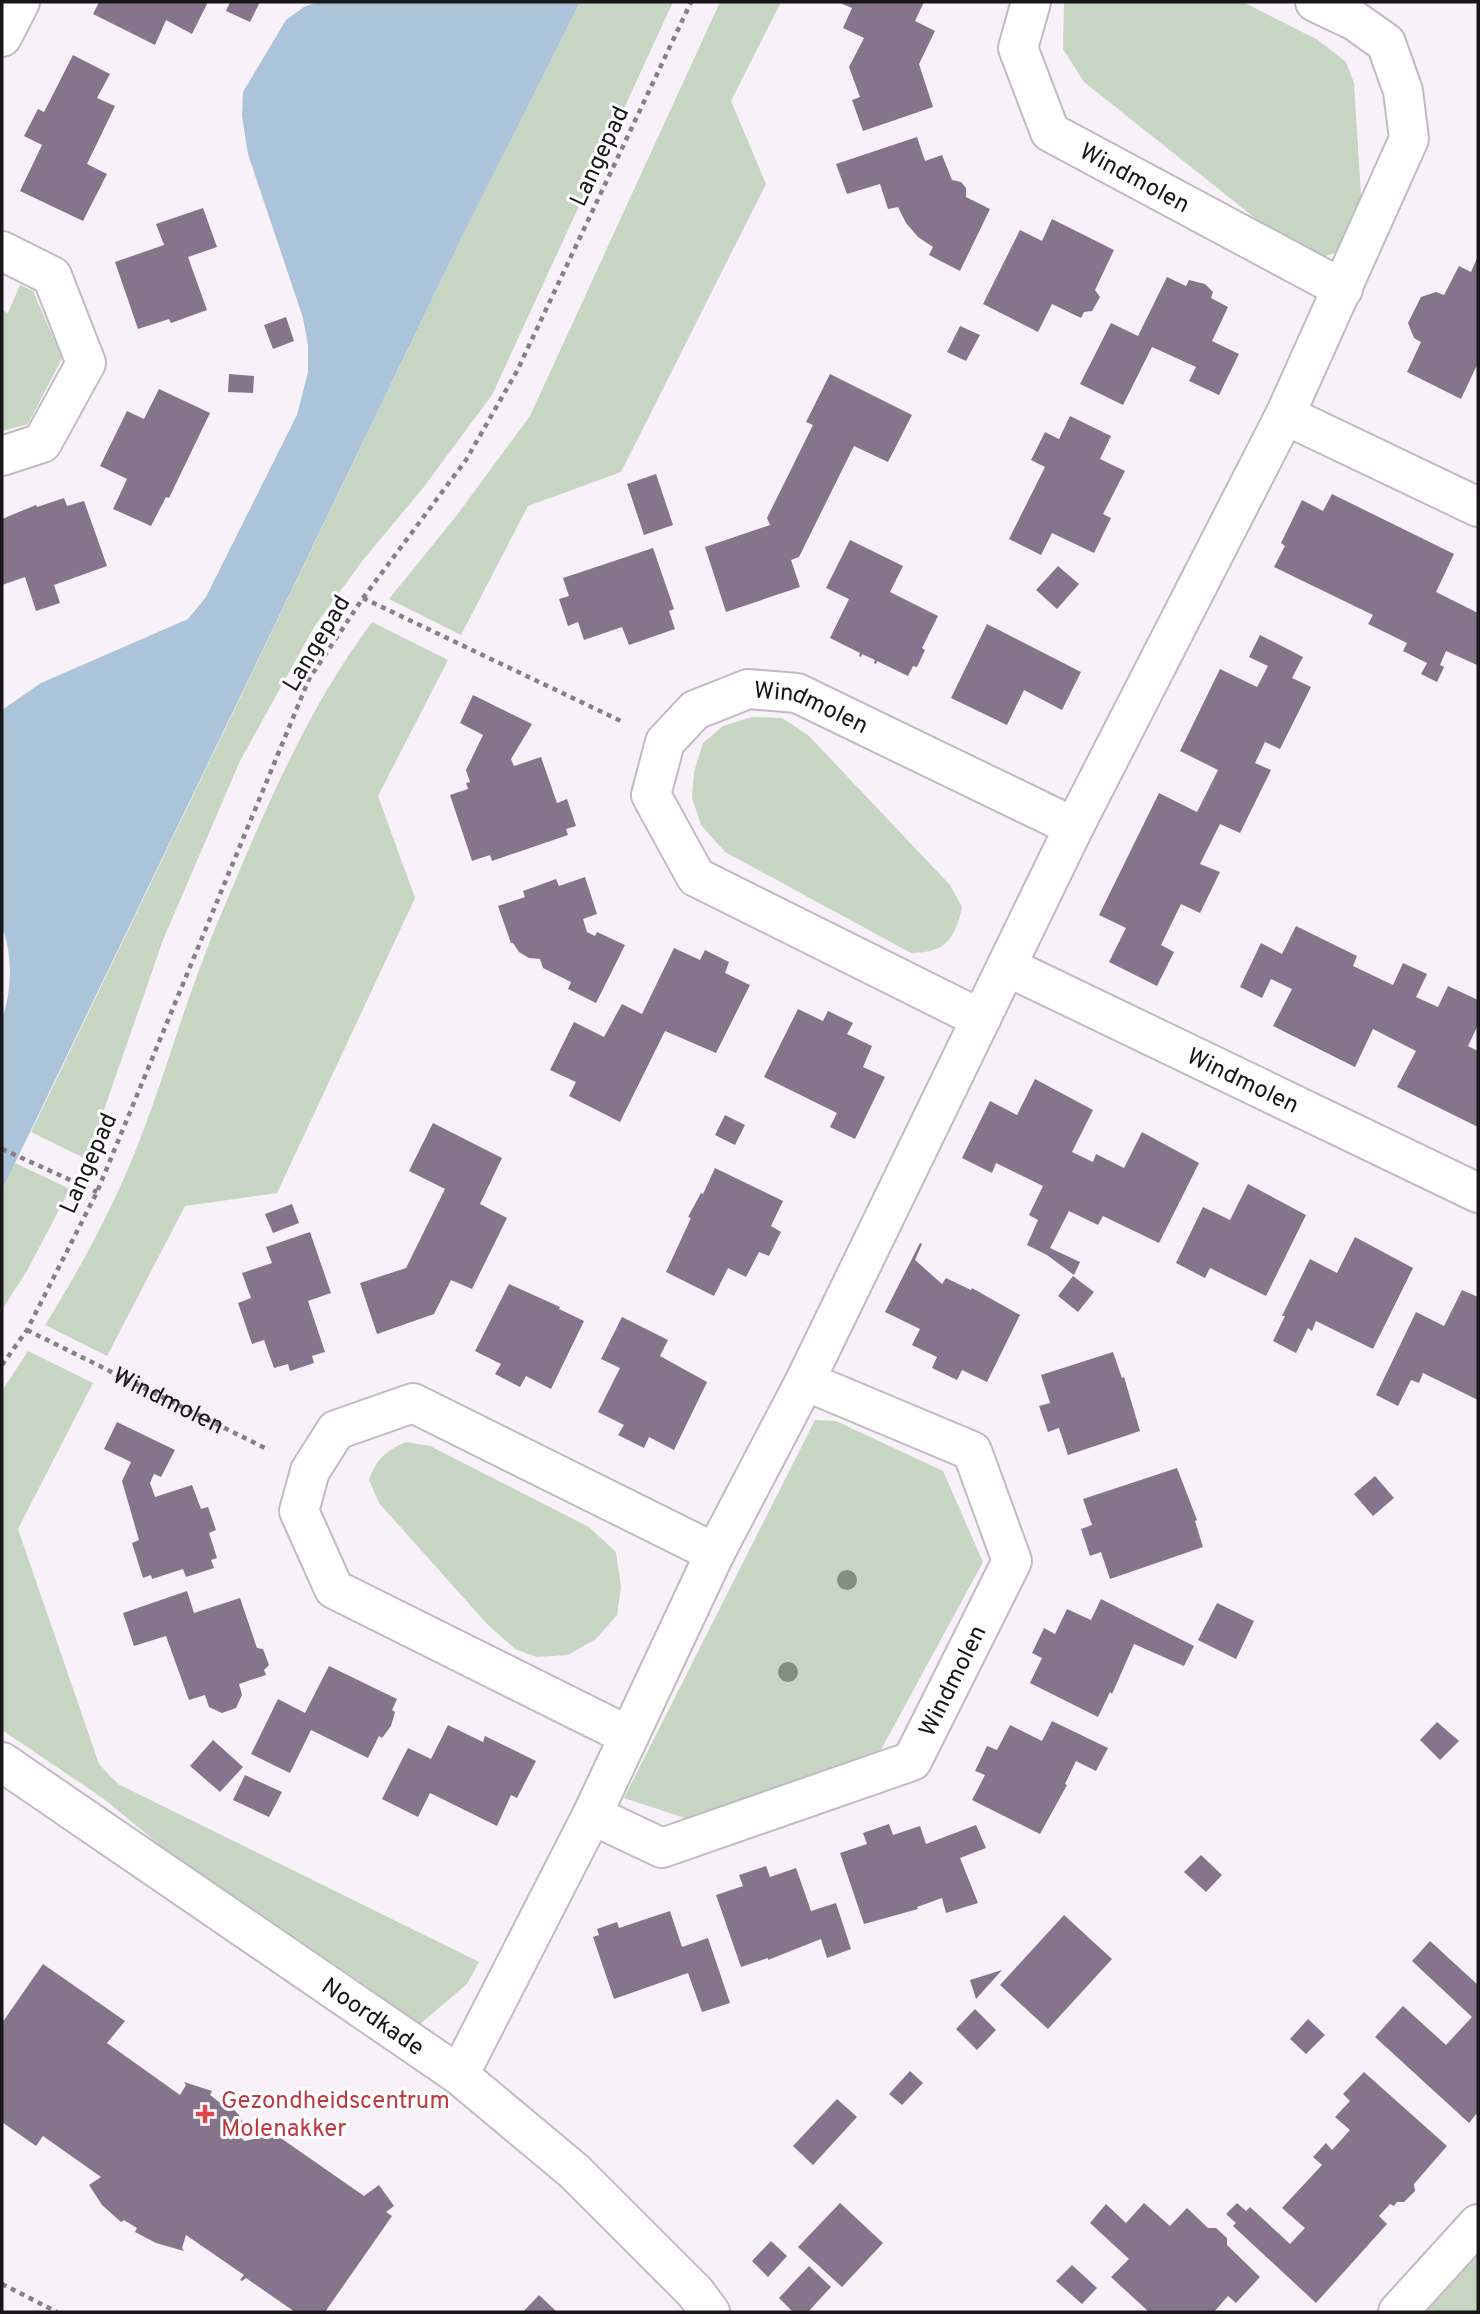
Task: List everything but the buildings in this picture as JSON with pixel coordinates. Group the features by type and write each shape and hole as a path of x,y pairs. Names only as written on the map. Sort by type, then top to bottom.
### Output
{"street":[{"path":"2,37 20,2"},
{"name":"Windmolen","path":"1031,2 1018,48 1050,132 1343,289"},
{"path":"459,2076 592,1815 715,1553 806,1381 1074,827 1285,415 1409,139 1403,91 1386,43 1355,21 1315,2"},
{"path":"2,251 52,276 86,363 42,443 2,456"},
{"path":"1285,415 1478,507"},
{"name":"Windmolen","path":"981,1019 696,877 651,794 665,742 695,710 748,690 797,693 1074,827"},
{"name":"Windmolen","path":"1008,967 1478,1194"},
{"name":"Windmolen","path":"592,1815 662,1849 912,1761 1012,1561 972,1451 806,1381"},
{"path":"629,1736 334,1589 299,1511 310,1471 336,1430 413,1403 715,1553"},
{"name":"Noordkade","path":"2,1762 459,2076 574,2171 695,2292 710,2312"},
{"path":"1398,2312 1478,2224"}],"path":[{"name":"Langepad","path":"2,1366 27,1330 97,1192 309,679 363,598 466,460 517,371 691,2"},
{"path":"363,598 665,742"},
{"path":"2,1149 97,1192"},
{"name":"Windmolen","path":"27,1330 310,1471"},
{"path":"2,2284 57,2312"}],"green space":[{"path":"580,2 673,2 492,395 314,627 240,761 163,940 97,1130 84,1158 31,1132 462,237"},
{"path":"720,2 781,2 731,101 766,184 621,472 528,506 461,635 389,599 457,515 530,416"},
{"path":"1064,2 1243,2 1318,40 1346,62 1354,83 1362,212 1339,252 1312,260 1289,245 1084,82 1063,49"},
{"path":"20,285 33,291 62,358 28,424 2,431 2,310 8,313"},
{"path":"372,622 448,660 378,796 415,898 277,1193 185,1206 107,1356 45,1325 95,1238 128,1170 208,947 282,776 332,681"},
{"path":"752,717 782,718 808,735 950,885 962,907 956,928 947,942 932,950 911,953 725,852 701,825 692,798 694,772 703,743 723,726"},
{"path":"15,1163 70,1189 28,1269 2,1310 2,1190"},
{"path":"28,1351 93,1383 18,1529 99,1764 118,1784 479,1962 467,1984 419,2025 368,1987 173,1856 104,1799 2,1730 2,1391"},
{"path":"815,1420 836,1421 943,1471 983,1562 876,1759 694,1821 624,1798"},
{"path":"406,1442 430,1446 589,1527 616,1552 621,1587 617,1615 596,1639 568,1655 537,1657 515,1649 487,1624 379,1503 369,1480 375,1466 383,1456"},
{"path":"1478,2255 1478,2312 1426,2312"}],"water":[{"path":"317,2 580,2 462,237 2,1190 2,1019 8,997 10,973 8,949 2,927 2,710 41,683 188,619 206,597 297,415 308,372 308,345 303,318 248,154 242,116 243,92 286,20 304,7"}],"place":[{"name":"Gezondheidscentrum Molenakker","path":"205,2114"}]}
